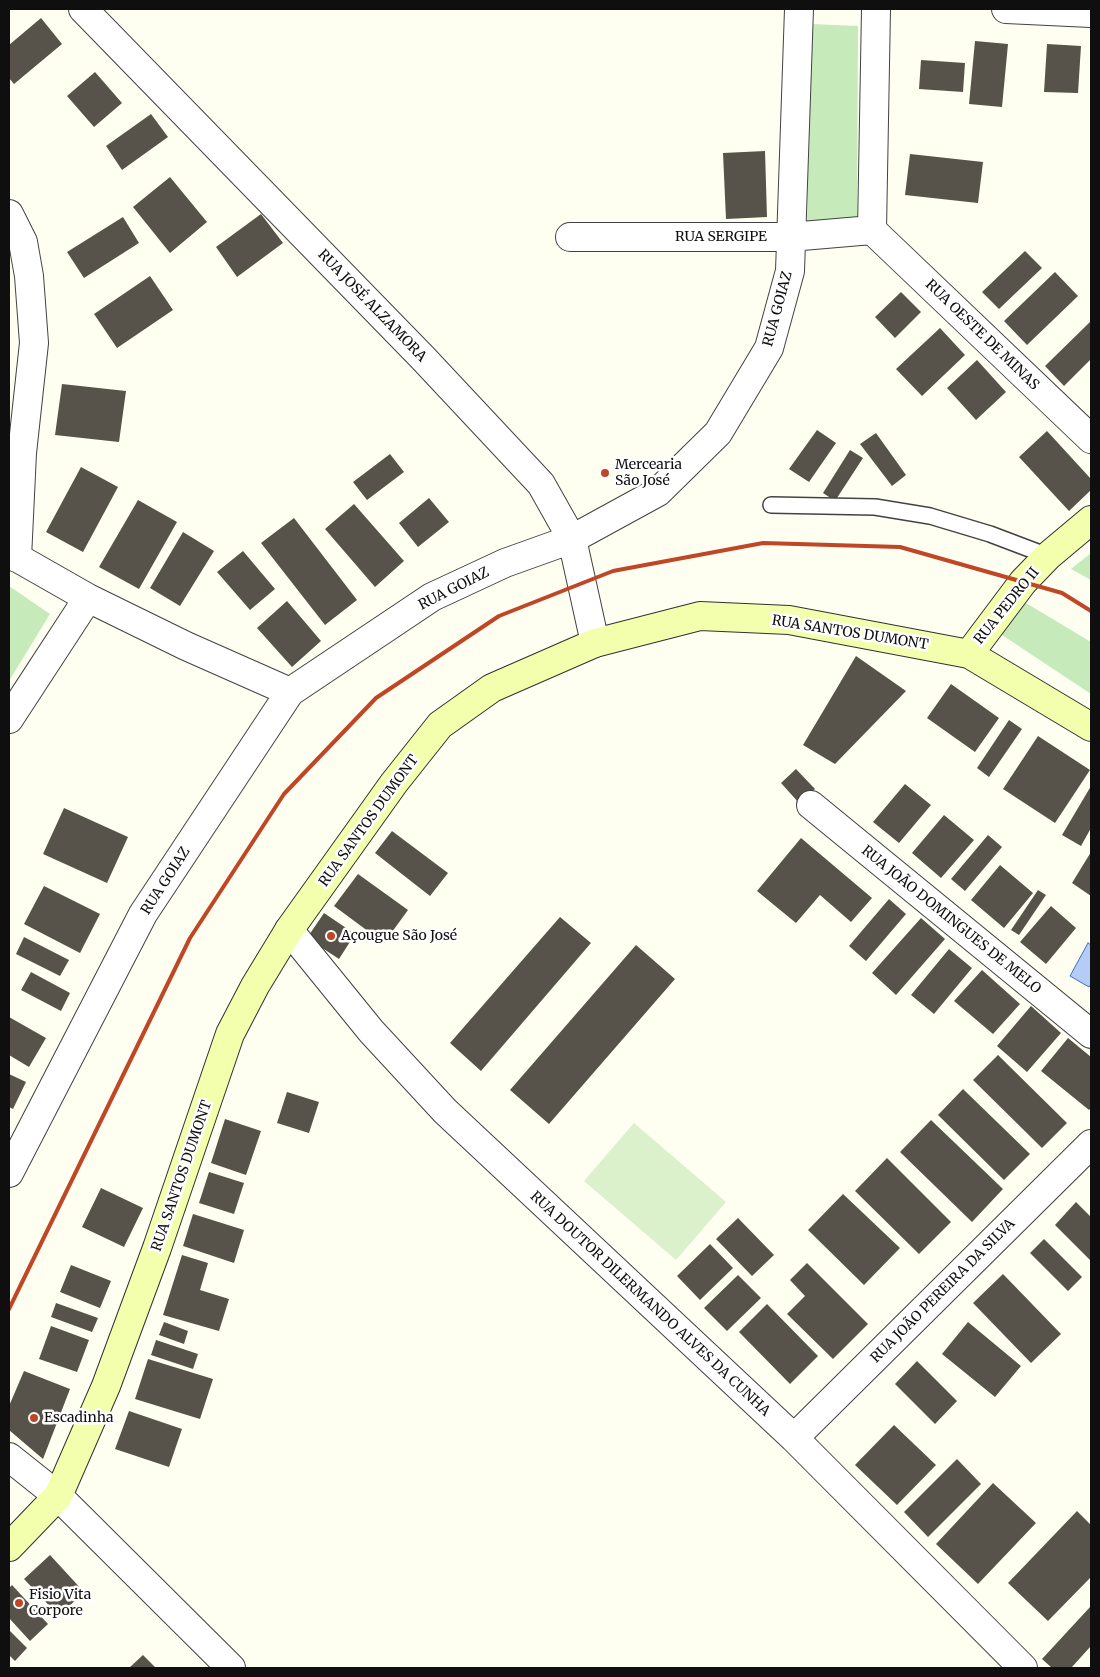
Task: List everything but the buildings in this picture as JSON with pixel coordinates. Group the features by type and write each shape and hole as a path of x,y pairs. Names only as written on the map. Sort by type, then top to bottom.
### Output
{"main road":[{"name":"RUA PEDRO II","path":"969,654 1023,582 1048,556 1091,520"},
{"name":"RUA SANTOS DUMONT","path":"9,1547 58,1496 106,1386 130,1322 230,1034 255,986 290,930 394,783 440,725 492,688 595,643 700,616 790,620 969,654 1091,727"}],"street":[{"name":"RUA JOSÉ ALZAMORA","path":"83,9 541,484 572,539 595,643"},
{"name":"RUA GOIAZ","path":"9,1172 143,914 290,692 432,597 505,563 572,539 658,492 718,433 769,348 790,271 800,9"},
{"path":"872,230 876,9"},
{"path":"1006,9 1091,13"},
{"path":"9,214 23,242 34,343 15,456 13,555 88,598 186,646 290,692"},
{"name":"RUA SERGIPE","path":"570,237 790,238 872,230"},
{"name":"RUA OESTE DE MINAS","path":"872,230 1091,439"},
{"path":"9,719 88,598"},
{"name":"RUA JOÃO DOMINGUES DE MELO","path":"811,806 1091,1034"},
{"name":"RUA DOUTOR DILERMANDO ALVES DA CUNHA","path":"290,930 371,1031 445,1111 794,1438 1023,1668"},
{"name":"RUA JOÃO PEREIRA DA SILVA","path":"794,1438 1091,1144"},
{"path":"9,1457 58,1496 231,1668"}],"lane":[{"path":"771,505 875,507 930,516 990,534 1048,556"}],"green space":[{"path":"810,24 858,26 857,222 807,224"},
{"path":"1091,553 1091,580 1071,569"},
{"path":"9,586 50,614 9,681"},
{"path":"1026,603 1091,642 1091,694 990,627"},
{"path":"634,1123 726,1202 676,1260 584,1181"}],"water":[{"path":"1088,943 1091,945 1091,984 1089,987 1070,976"}],"railway":[{"path":"9,1309 190,938 284,794 376,698 499,616 613,571 763,543 900,547 1062,593 1091,611"}],"place":[{"name":"Mercearia São José","path":"605,473"},
{"name":"Açougue São José","path":"331,936"},
{"name":"Escadinha","path":"34,1418"},
{"name":"Fisio Vita Corpore","path":"19,1603"}]}
